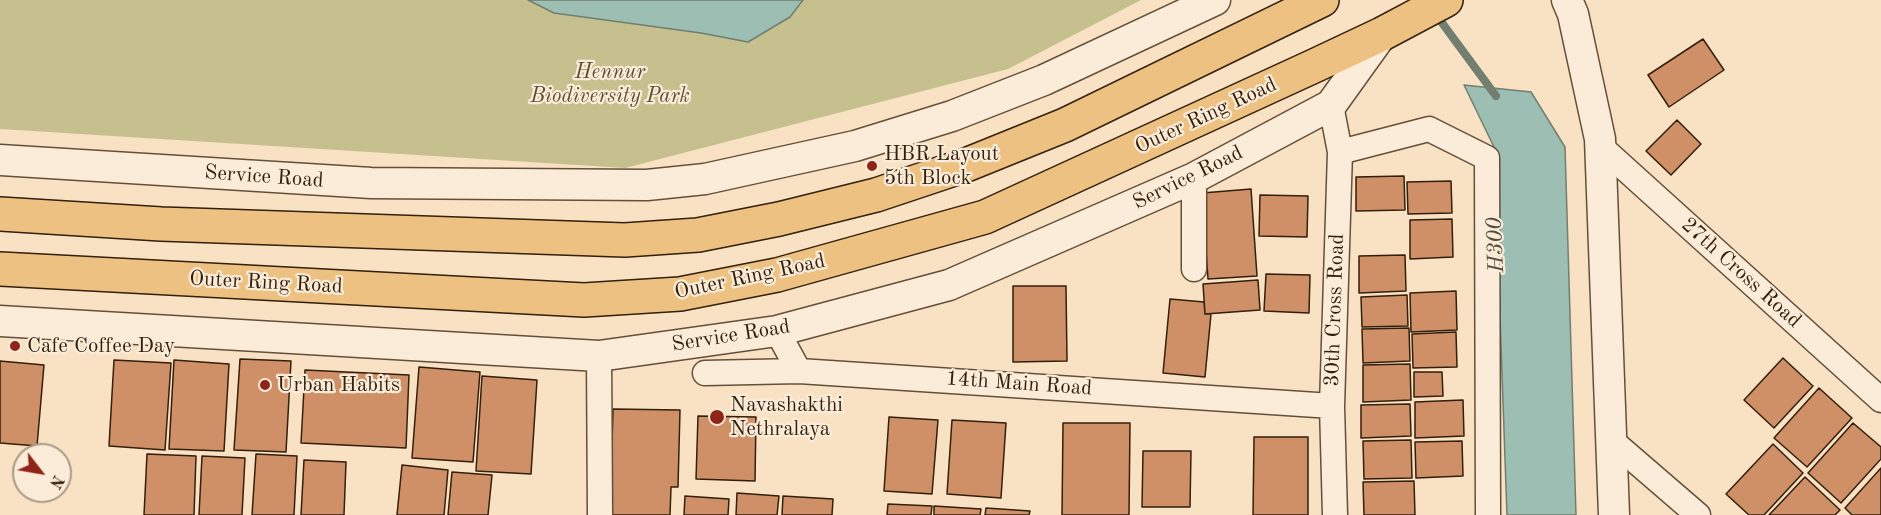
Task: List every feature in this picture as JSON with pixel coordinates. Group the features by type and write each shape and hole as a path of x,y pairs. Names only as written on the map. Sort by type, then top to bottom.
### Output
{"highway":[{"path":"0,214 161,224 625,240 698,235 779,219 876,195 966,165 1065,125 1322,0"},
{"name":"Outer Ring Road","path":"0,269 584,300 680,294 777,275 985,217 1382,34 1446,0"}],"street":[{"name":"Service Road","path":"0,160 371,183 647,185 705,179 855,146 952,116 1044,80 1215,0"},
{"path":"1567,0 1573,14 1600,146 1614,515"},
{"name":"Service Road","path":"0,321 599,356 777,331 950,285 1194,178 1331,105 1382,34"},
{"name":"30th Cross Road","path":"1331,105 1340,152 1332,406 1335,515"},
{"path":"1340,152 1429,129 1488,158 1486,239 1488,515"},
{"name":"27th Cross Road","path":"1600,146 1881,400"},
{"path":"1194,178 1194,269"},
{"path":"777,331 799,371"},
{"path":"599,356 600,515"},
{"name":"14th Main Road","path":"705,373 799,371 1332,406"},
{"path":"1611,440 1698,515"}],"green space":[{"name":"Hennur Biodiversity Park","path":"0,0 1141,0 1008,69 625,168 0,129"}],"water":[{"path":"528,0 803,0 790,17 748,42 701,33 554,13"},
{"path":"1464,85 1531,92 1565,147 1576,515 1507,515 1494,147"}],"building":[{"path":"1703,39 1724,70 1669,107 1648,75"},
{"path":"1677,120 1701,144 1671,175 1646,151"},
{"path":"1404,176 1405,210 1356,211 1356,177"},
{"path":"1451,181 1452,213 1408,214 1407,182"},
{"path":"1251,189 1257,276 1208,279 1202,193"},
{"path":"1260,195 1308,196 1307,237 1259,236"},
{"path":"1452,219 1453,257 1410,259 1410,220"},
{"path":"1405,255 1406,291 1359,293 1359,256"},
{"path":"1266,274 1310,275 1309,313 1264,311"},
{"path":"1258,280 1260,310 1205,314 1203,284"},
{"path":"1013,286 1066,286 1067,361 1013,362"},
{"path":"1456,291 1457,330 1411,332 1410,293"},
{"path":"1407,295 1408,326 1362,327 1361,297"},
{"path":"1170,299 1204,302 1205,314 1211,314 1205,377 1163,373"},
{"path":"1409,328 1410,361 1363,363 1362,329"},
{"path":"1456,332 1457,367 1413,368 1412,334"},
{"path":"1783,358 1813,386 1774,428 1744,400"},
{"path":"240,359 291,361 286,452 234,450"},
{"path":"114,360 171,363 165,450 109,446"},
{"path":"174,360 229,364 224,451 169,449"},
{"path":"0,361 44,365 37,443 0,443"},
{"path":"1410,364 1411,400 1363,402 1363,365"},
{"path":"419,367 480,372 473,462 412,458"},
{"path":"305,370 409,375 406,448 301,443"},
{"path":"1414,372 1442,372 1443,396 1414,397"},
{"path":"482,376 537,380 531,474 476,471"},
{"path":"1819,388 1852,418 1807,467 1774,438"},
{"path":"1463,400 1464,436 1415,438 1415,402"},
{"path":"1410,404 1411,436 1361,438 1361,405"},
{"path":"613,409 680,410 678,487 671,487 670,515 610,515"},
{"path":"698,416 756,417 755,481 696,479"},
{"path":"889,417 938,420 932,494 884,491"},
{"path":"952,420 1006,423 1001,498 947,494"},
{"path":"1063,423 1130,423 1129,515 1062,515"},
{"path":"1853,423 1881,447 1881,459 1841,503 1808,473"},
{"path":"1254,437 1308,437 1308,515 1253,515"},
{"path":"1411,440 1412,478 1364,479 1363,441"},
{"path":"1462,441 1463,476 1416,478 1415,442"},
{"path":"1773,444 1803,473 1764,515 1749,515 1726,494"},
{"path":"1143,451 1191,451 1190,507 1142,507"},
{"path":"147,454 196,456 194,515 144,515"},
{"path":"256,454 297,456 294,515 252,515"},
{"path":"202,456 245,458 242,515 199,515"},
{"path":"304,460 346,462 344,515 301,515"},
{"path":"402,465 448,470 444,515 397,515"},
{"path":"1881,468 1881,515 1852,515 1845,508"},
{"path":"452,472 492,475 488,515 448,515"},
{"path":"1805,477 1840,510 1835,515 1769,515"},
{"path":"1414,481 1415,515 1364,515 1363,482"},
{"path":"737,493 779,496 777,515 736,515"},
{"path":"685,496 729,499 728,515 684,515"},
{"path":"783,496 833,499 832,515 782,515"},
{"path":"888,504 932,506 931,515 887,515"},
{"path":"934,506 981,509 980,515 934,515"},
{"path":"986,508 1030,511 1029,515 985,515"}],"waterway":[{"name":"H300","path":"1434,12 1496,96"}],"place":[{"name":"HBR Layout 5th Block","path":"872,166"},
{"name":"Cafe Coffee Day","path":"15,346"},
{"name":"Urban Habits","path":"265,385"},
{"name":"Navashakthi Nethralaya","path":"717,417"}]}
